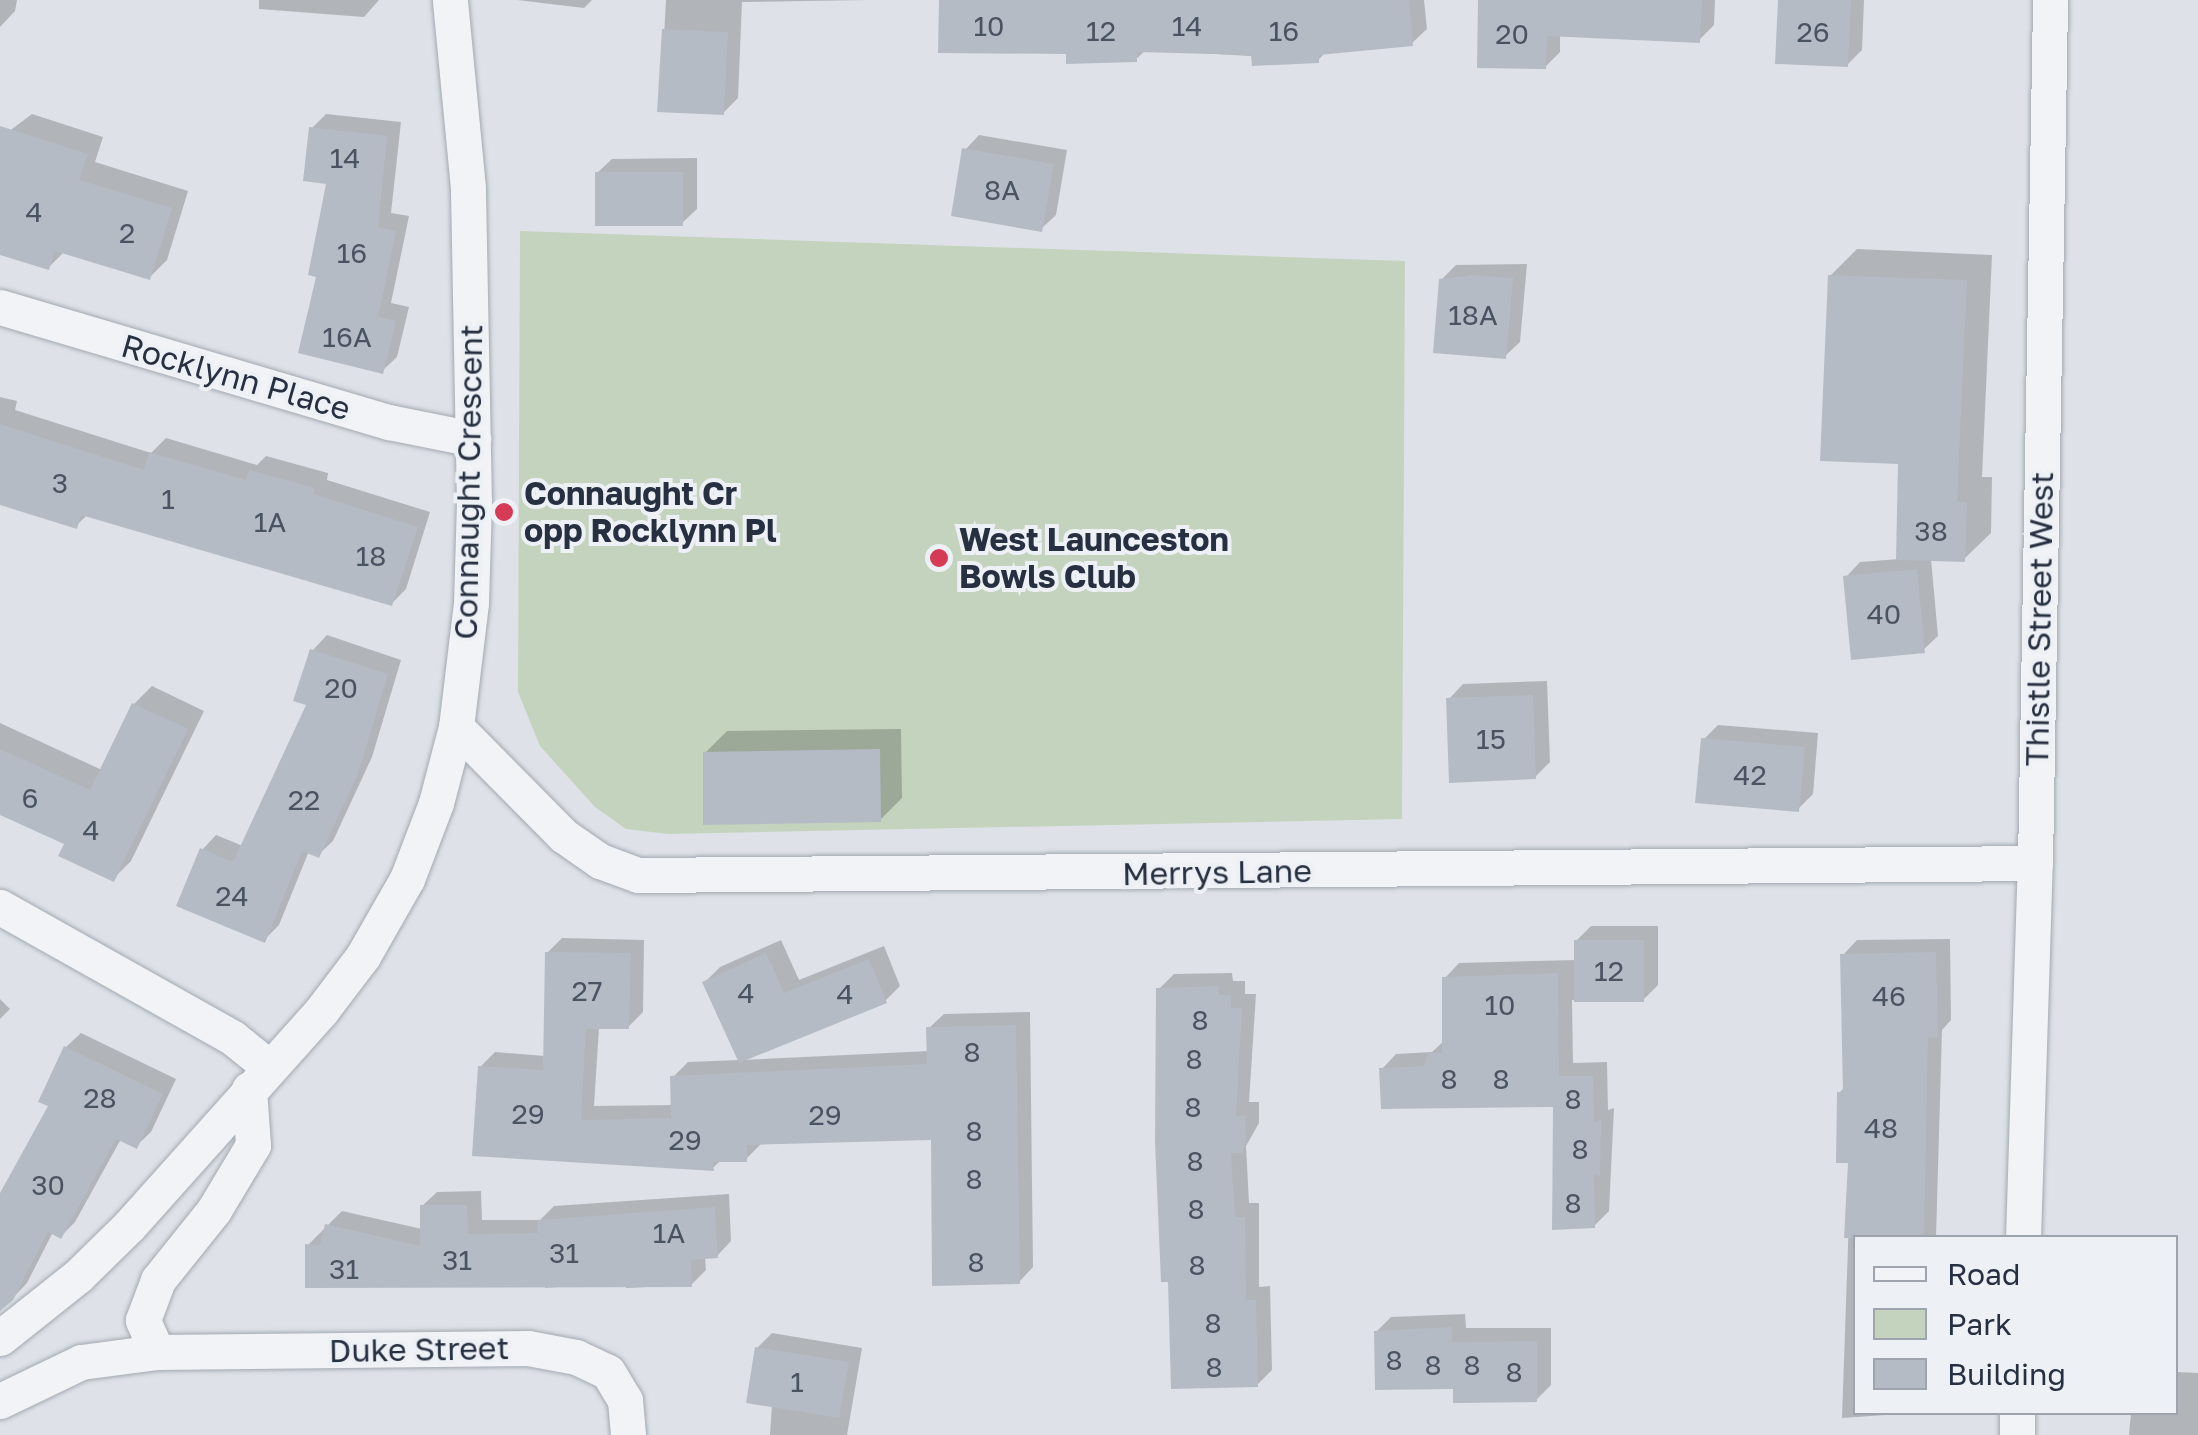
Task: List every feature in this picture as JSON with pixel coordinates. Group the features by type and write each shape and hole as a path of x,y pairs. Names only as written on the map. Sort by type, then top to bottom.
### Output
{"street":[{"name":"Connaught Crescent","path":"0,1338 91,1264 322,1010 363,956 407,879 436,803 456,726 472,602 468,188 450,0"},
{"name":"Thistle Street West","path":"2023,1235 2035,862 2050,0"},
{"name":"Rocklynn Place","path":"0,307 389,422 473,438"},
{"name":"Merrys Lane","path":"456,726 564,836 600,862 638,875 2035,862"},
{"path":"0,907 234,1038 259,1078 253,1146 214,1210 158,1280 143,1320 157,1352"},
{"name":"Duke Street","path":"0,1400 81,1362 157,1352 528,1348 576,1357 608,1372 625,1400 628,1435"}],"green space":[{"path":"520,231 1405,261 1402,819 668,834 626,829 595,807 540,746 518,692"}],"building":[{"path":"939,0 1409,0 1413,46 1319,55 1319,63 1252,66 1251,55 1137,52 1137,62 1066,64 1066,54 938,53"},
{"path":"1478,0 1702,0 1700,43 1547,36 1546,69 1477,68"},
{"path":"1778,0 1851,0 1848,67 1775,64"},
{"path":"662,29 728,32 724,115 657,112"},
{"path":"0,126 88,154 79,180 172,208 150,280 55,251 49,270 0,255"},
{"path":"309,127 387,136 378,227 396,231 378,317 396,321 383,374 298,353 316,277 308,275 326,184 303,181"},
{"path":"962,148 1054,164 1042,232 951,216"},
{"path":"595,172 683,172 683,226 595,226"},
{"path":"1473,275 1513,278 1506,359 1433,353 1439,279"},
{"path":"1828,275 1967,280 1957,502 1967,502 1965,562 1896,560 1898,464 1820,461"},
{"path":"0,424 144,470 149,452 246,480 249,470 315,488 313,494 418,527 392,606 81,515 77,529 0,505"},
{"path":"1917,569 1925,653 1851,660 1843,576"},
{"path":"310,649 388,674 358,774 319,858 302,851 265,943 176,906 200,848 233,862 306,705 293,701"},
{"path":"1533,695 1536,779 1449,783 1446,698"},
{"path":"132,703 188,729 114,882 58,856 64,844 0,815 0,749 90,790"},
{"path":"1701,738 1805,747 1799,812 1695,803"},
{"path":"880,749 881,822 703,825 703,752"},
{"path":"1574,940 1644,940 1644,1002 1574,1002"},
{"path":"545,952 631,953 629,1029 586,1029 581,1120 671,1118 670,1076 927,1064 926,1027 1016,1025 1020,1284 932,1286 931,1140 747,1145 747,1162 713,1162 714,1171 472,1156 478,1066 543,1070"},
{"path":"1936,952 1938,1037 1928,1038 1924,1235 1844,1238 1848,1163 1836,1163 1837,1092 1843,1092 1840,954"},
{"path":"766,953 784,993 869,959 887,1003 739,1063 702,982"},
{"path":"1558,973 1559,1076 1593,1076 1594,1123 1601,1120 1600,1176 1594,1175 1595,1228 1552,1230 1553,1107 1381,1109 1379,1068 1424,1066 1428,1053 1442,1053 1442,977"},
{"path":"1218,986 1219,995 1231,995 1231,1008 1242,1008 1236,1116 1245,1115 1246,1140 1242,1153 1231,1153 1235,1217 1245,1217 1246,1300 1256,1300 1258,1387 1171,1389 1168,1282 1161,1282 1155,1142 1156,988"},
{"path":"64,1046 163,1094 137,1149 116,1139 61,1239 48,1232 13,1300 0,1311 0,1193 48,1106 38,1102"},
{"path":"420,1205 467,1205 468,1234 538,1233 537,1220 715,1207 718,1258 691,1260 692,1287 305,1288 305,1244 320,1245 325,1224 420,1246"},
{"path":"1452,1327 1452,1342 1537,1341 1537,1402 1453,1403 1453,1389 1375,1390 1374,1331"},
{"path":"755,1347 849,1362 839,1418 746,1403"}],"place":[{"name":"Connaught Cr opp Rocklynn Pl","path":"504,512"},
{"name":"West Launceston Bowls Club","path":"939,558"}]}
